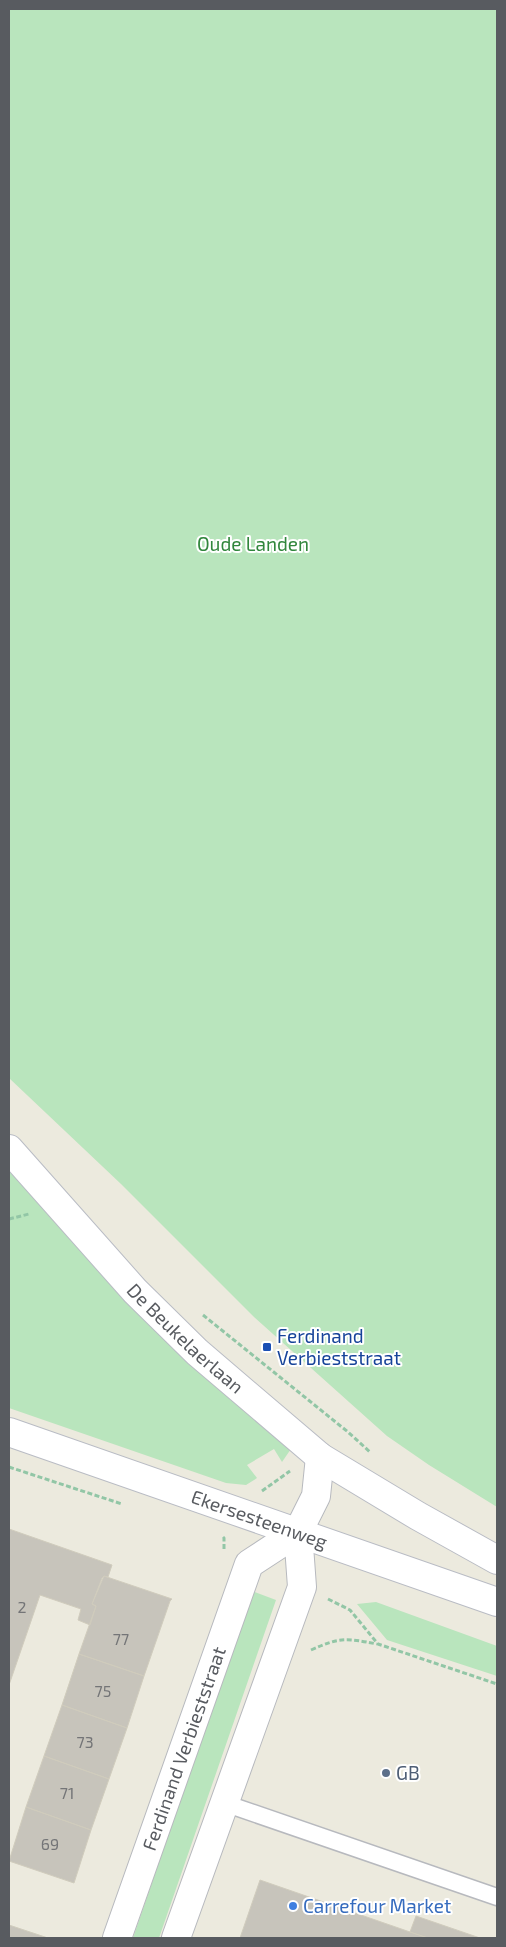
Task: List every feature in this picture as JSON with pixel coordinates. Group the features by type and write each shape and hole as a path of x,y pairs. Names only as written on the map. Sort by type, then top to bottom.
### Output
{"main road":[{"name":"De Beukelaerlaan","path":"9,1149 135,1291 197,1352 318,1455"},
{"name":"Ekersesteenweg","path":"16,1434 497,1602"},
{"path":"176,1938 302,1587 298,1532 316,1496 318,1455 418,1516 497,1560"},
{"name":"Ferdinand Verbieststraat","path":"118,1938 249,1564 298,1532"}],"lane":[{"path":"224,1802 497,1897"}],"path":[{"path":"196,1309 348,1432 376,1457"},
{"path":"224,1551 224,1538 241,1512 256,1496 318,1455 348,1432"},
{"path":"9,1466 131,1507"},
{"path":"215,1535 224,1538"},
{"path":"302,1587 350,1610 378,1644"},
{"path":"302,1653 329,1642 348,1638 378,1644 497,1684"}],"green space":[{"name":"Oude Landen","path":"9,9 497,9 497,1507 429,1465 387,1436 254,1317 121,1184 9,1078"},
{"path":"9,1166 293,1446 282,1462 274,1449 247,1465 257,1478 246,1485 226,1483 9,1408"},
{"path":"252,1591 276,1600 159,1938 133,1938"},
{"path":"376,1602 497,1646 497,1676 387,1640 357,1604"}],"building":[{"path":"9,1529 112,1565 108,1577 104,1576 102,1578 92,1604 96,1606 90,1625 78,1620 81,1609 40,1595 9,1685"},
{"path":"104,1576 172,1599 144,1676 79,1654 96,1606 92,1604"},
{"path":"79,1654 144,1676 127,1728 62,1705"},
{"path":"62,1705 127,1728 109,1779 44,1756"},
{"path":"44,1756 109,1779 91,1830 26,1807"},
{"path":"26,1807 91,1830 74,1883 9,1861"},
{"name":"Carrefour Market","path":"260,1880 410,1932 428,1938 240,1938"},
{"path":"416,1916 480,1938 428,1938 410,1932"},
{"path":"9,1925 48,1938 9,1938"}],"place":[{"name":"Ferdinand Verbieststraat","path":"267,1347"},
{"name":"GB","path":"386,1773"},
{"name":"Carrefour Market","path":"293,1906"}]}
